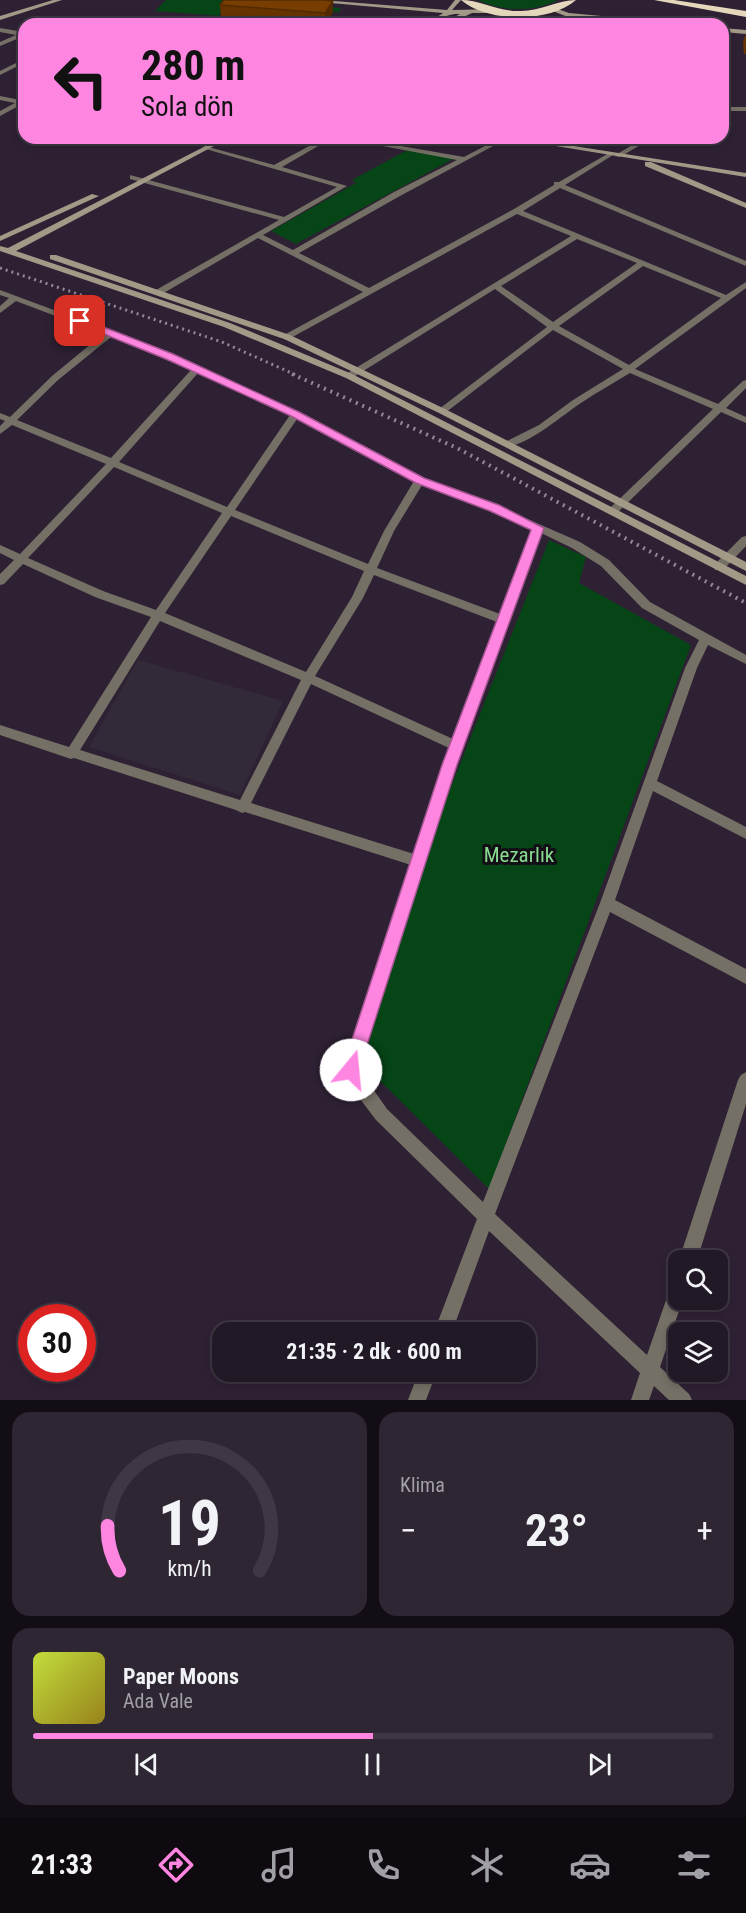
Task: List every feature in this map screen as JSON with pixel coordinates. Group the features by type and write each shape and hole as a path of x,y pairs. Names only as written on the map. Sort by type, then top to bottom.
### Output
{"highway":[{"path":"465,0 498,11 517,13 552,9 572,0"},
{"path":"658,0 746,14"},
{"path":"688,0 746,9"}],"street":[{"path":"0,18 58,0"},
{"path":"300,0 465,12 498,11"},
{"path":"439,18 450,10 458,0"},
{"path":"552,9 579,16 606,18"},
{"path":"454,18 465,12"},
{"path":"517,13 569,18"},
{"path":"729,29 746,30"},
{"path":"0,30 18,33"},
{"path":"0,44 18,36"},
{"path":"0,73 18,64"},
{"path":"0,98 18,100"},
{"path":"0,114 18,104"},
{"path":"729,108 746,109"},
{"path":"0,239 200,144"},
{"path":"4,249 19,246 214,144"},
{"path":"276,167 318,144"},
{"path":"378,144 465,159"},
{"path":"293,253 494,144"},
{"path":"547,144 746,175"},
{"path":"287,337 517,211 557,184 637,144"},
{"path":"159,292 343,186 206,148"},
{"path":"636,159 746,206"},
{"path":"133,177 284,219"},
{"path":"557,184 746,264"},
{"path":"517,211 727,298"},
{"path":"256,235 370,292"},
{"path":"349,376 576,236"},
{"path":"0,239 287,337 359,369 746,567"},
{"path":"4,249 227,325 349,376 746,581"},
{"path":"442,411 511,362 573,309 643,263"},
{"path":"508,444 542,427 576,402 629,369 746,284"},
{"path":"496,286 552,326 629,369 746,420"},
{"path":"0,292 110,333 197,369 295,414 420,480 494,508 576,545 605,562 646,605 746,660"},
{"path":"0,310 16,297"},
{"path":"0,431 55,378 110,333"},
{"path":"0,581 114,461 197,369"},
{"path":"613,511 746,383"},
{"path":"71,754 158,615 295,414"},
{"path":"0,416 114,461 371,572 504,620"},
{"path":"242,808 308,678 371,572 389,531 420,480"},
{"path":"538,528 456,746 351,1070 359,1089 381,1113 488,1218 683,1400"},
{"path":"719,567 746,540"},
{"path":"0,549 99,594 158,615 308,678 456,746"},
{"path":"447,1322 488,1218 531,1096 607,903 691,668 706,638"},
{"path":"0,730 242,808 417,861"},
{"path":"649,783 746,833"},
{"path":"607,903 746,977"},
{"path":"691,1250 746,1080"},
{"path":"640,1400 670,1310"},
{"path":"417,1400 424,1382"}],"shaded area":[{"path":"138,660 283,701 240,795 89,747"}],"green space":[{"path":"166,0 235,0 341,8 339,12 229,3 219,16 155,11"},
{"path":"478,0 558,0 539,7 518,9 497,7"},
{"path":"409,149 455,158 296,244 271,231 356,183 352,180"},
{"name":"Mezarlık","path":"549,540 586,557 579,583 691,645 489,1189 363,1064 399,936 434,830"}],"building":[{"path":"224,0 333,1 325,13 220,5"}],"railway":[{"path":"0,268 222,342 296,375"},
{"path":"292,374 457,448 746,603"}],"route":[{"path":"80,321 170,356 295,414 420,480 494,508 538,528 530,556 449,765 351,1070"}]}
